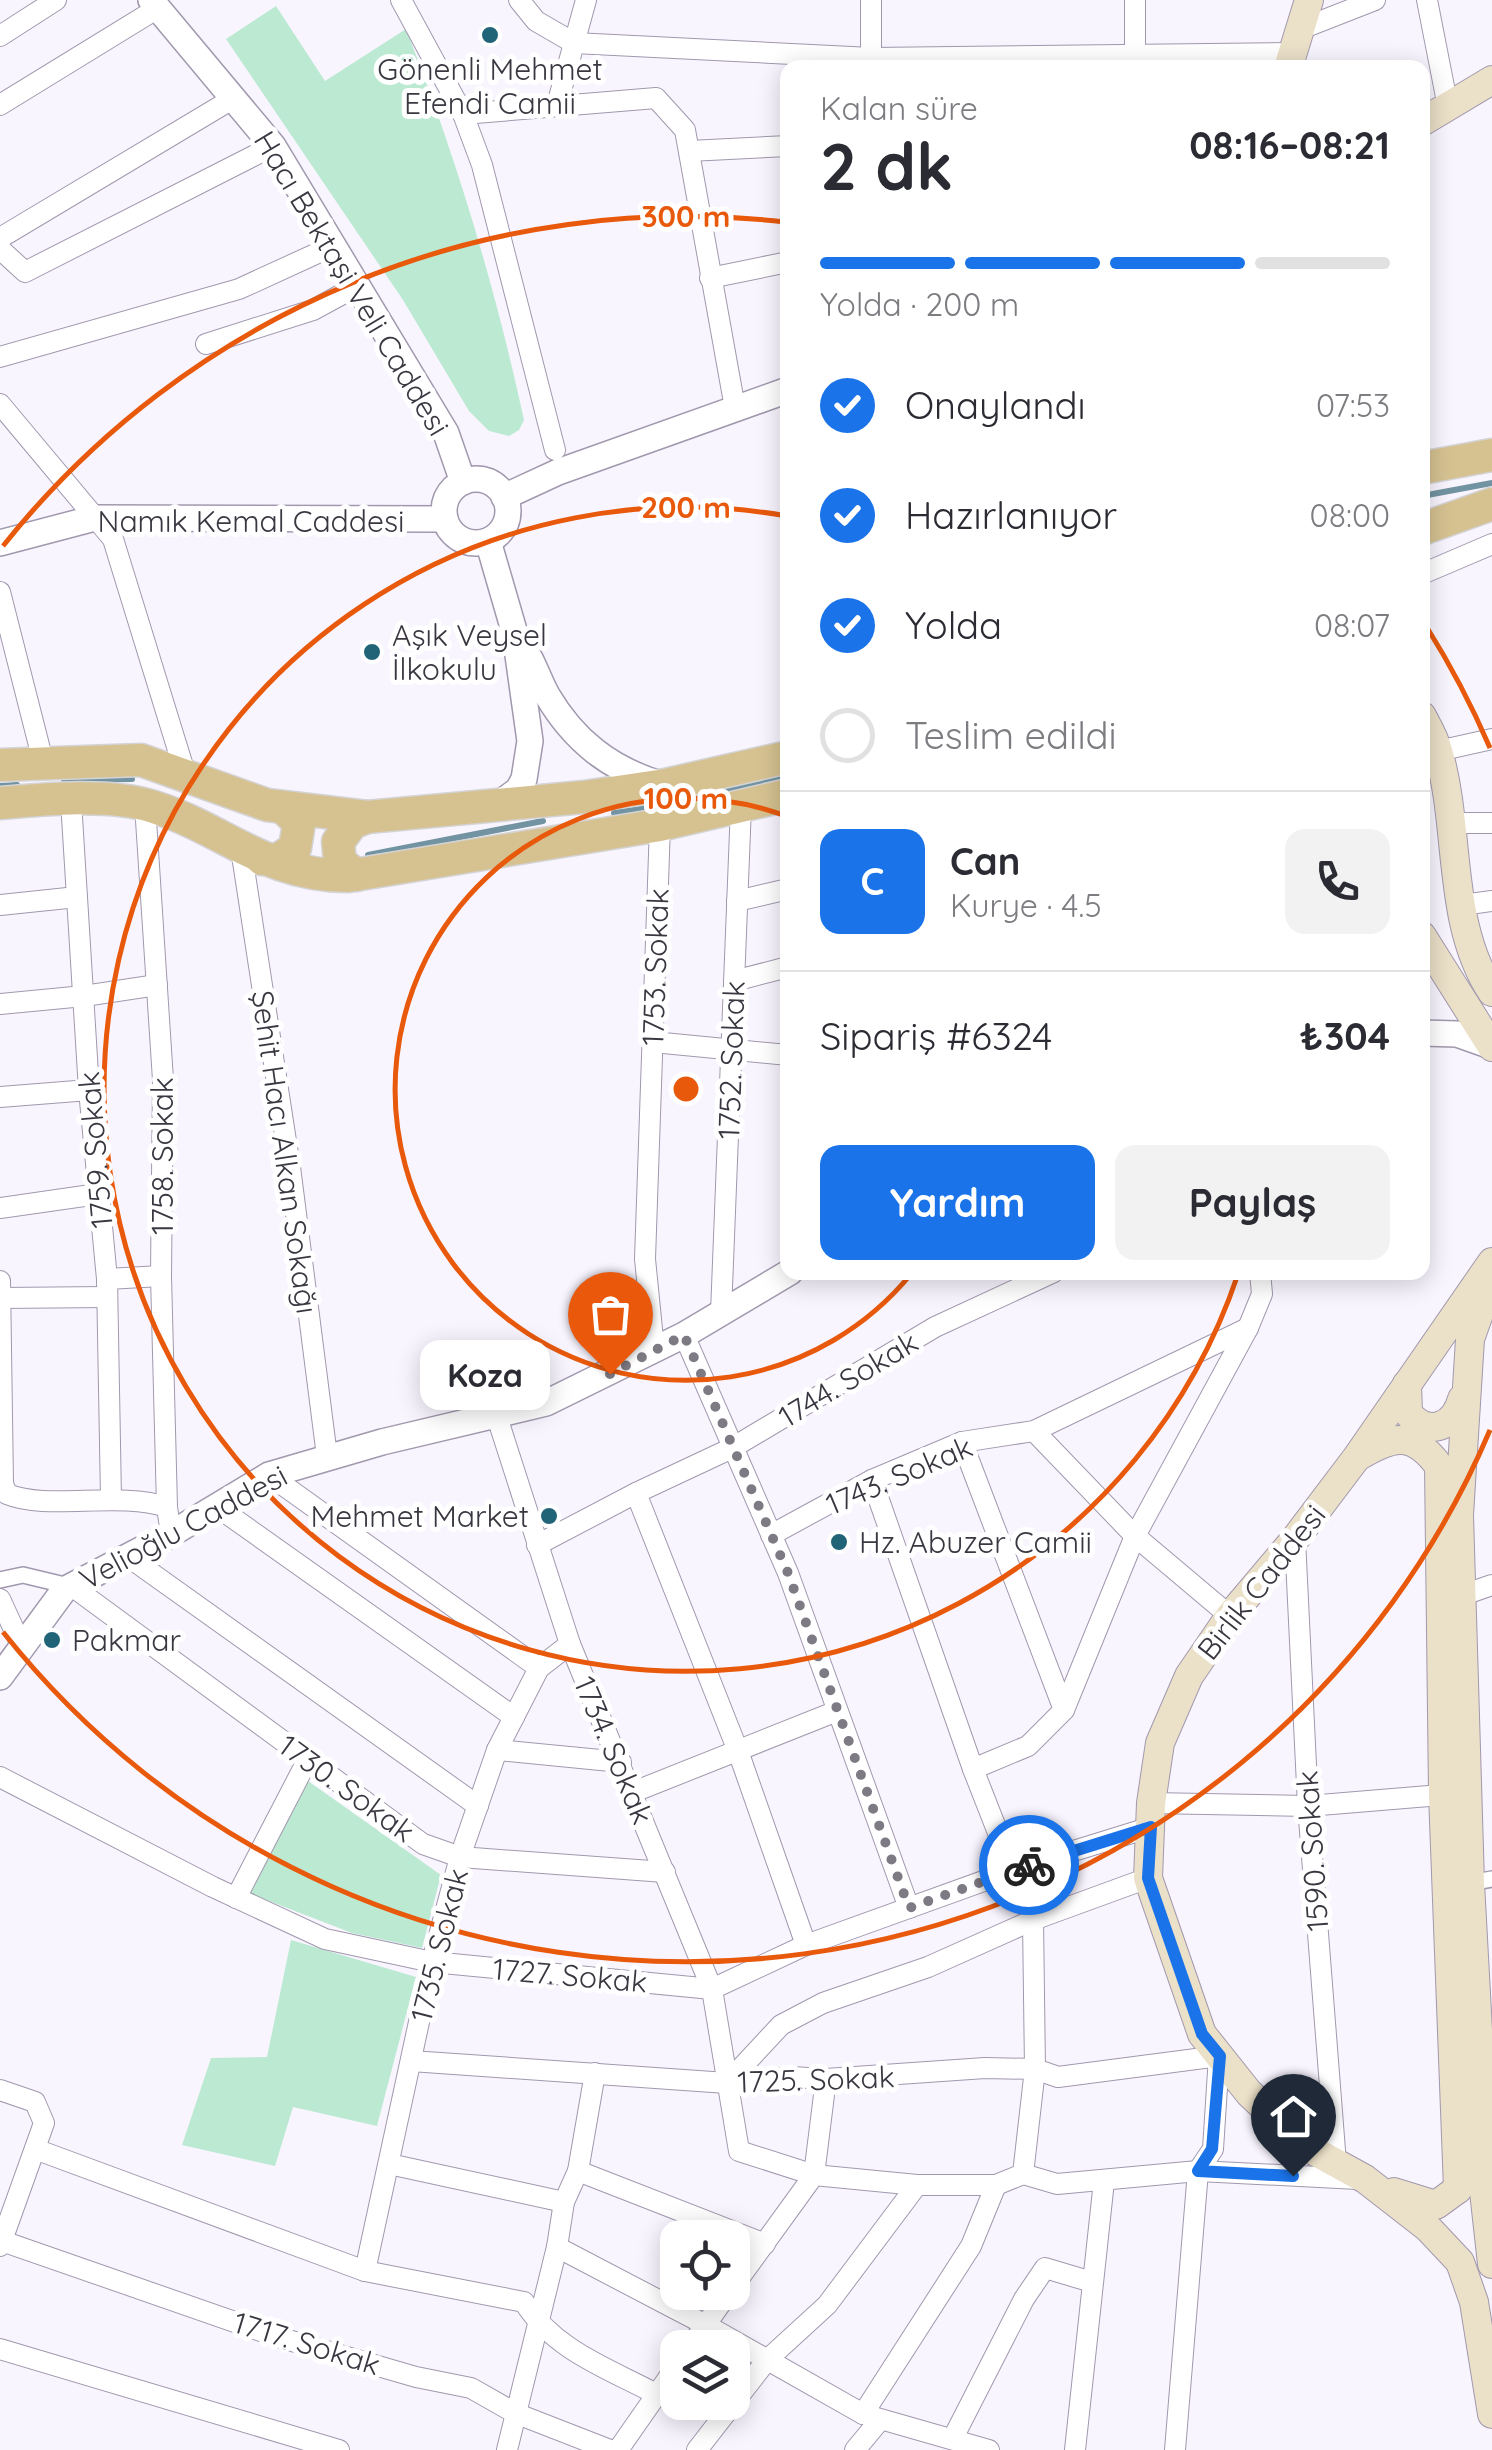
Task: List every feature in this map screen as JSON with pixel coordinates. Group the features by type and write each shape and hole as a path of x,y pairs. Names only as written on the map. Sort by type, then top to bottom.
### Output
{"main road":[{"path":"1294,50 1309,0"},
{"path":"1430,117 1492,80"},
{"path":"1430,467 1492,456"},
{"path":"1430,526 1492,504"},
{"path":"0,765 141,760 229,794 284,808 367,817 665,785 780,758"},
{"path":"1430,760 1450,823 1462,905 1490,985"},
{"path":"0,803 120,800 145,805 252,854 316,876 356,875 660,825 780,798"},
{"path":"252,854 278,860 295,848 299,823 284,808"},
{"path":"356,875 340,862 338,842 352,824 367,817"},
{"path":"1430,949 1492,1047"},
{"name":"Birlik Caddesi","path":"1492,1262 1356,1457 1295,1539 1230,1616 1189,1676 1160,1744 1148,1878 1202,2034 1249,2093 1305,2146 1365,2179 1428,2228 1460,2262 1474,2302 1492,2414"},
{"path":"1492,1292 1470,1339 1465,1387 1459,1516 1463,1595 1455,1794 1481,1881 1480,2155 1492,2264"},
{"path":"1408,1384 1408,1413 1426,1426 1442,1425 1455,1418 1465,1387"},
{"path":"1356,1457 1384,1440 1405,1439 1425,1447 1439,1466 1455,1794 1458,2189"},
{"path":"1365,2179 1429,2204 1444,2202 1458,2189 1480,2155"}],"street":[{"path":"0,36 56,0"},
{"path":"401,0 463,114 482,165 557,461"},
{"path":"519,0 536,21 574,43 871,58 1294,50 1375,0"},
{"path":"557,105 586,0"},
{"path":"871,0 871,58"},
{"path":"1135,0 1136,55"},
{"path":"1427,0 1448,107"},
{"path":"0,105 155,4"},
{"name":"Hacı Bektaşi Veli Caddesi","path":"155,4 273,146 446,434 462,482"},
{"path":"0,238 234,98"},
{"path":"463,114 656,98 685,130 734,408"},
{"path":"0,249 25,272 273,146"},
{"path":"689,151 780,146"},
{"path":"0,358 240,288 335,244"},
{"path":"710,278 780,264"},
{"path":"206,344 313,310 359,285"},
{"path":"504,498 557,461 780,393"},
{"path":"0,404 112,539 186,776"},
{"path":"482,480 499,489 504,498 508,507 504,526 488,541 470,543 452,534 444,505 448,495 462,482 482,480"},
{"name":"Namık Kemal Caddesi","path":"0,543 94,518 445,519"},
{"path":"488,541 514,634 530,741 528,770 518,790 496,806"},
{"path":"1430,571 1491,549"},
{"path":"0,592 43,761"},
{"path":"514,634 530,655 546,693 588,747 613,766 665,785"},
{"path":"1430,760 1492,738"},
{"name":"1759. Sokak","path":"71,801 89,1090 108,1288 111,1499"},
{"name":"1758. Sokak","path":"145,805 163,1080 161,1276 171,1534"},
{"name":"1752. Sokak","path":"721,1313 741,806"},
{"path":"1450,823 1492,823"},
{"name":"1753. Sokak","path":"654,1350 645,1259 660,825"},
{"name":"Şehit Hacı Alkan Sokağı","path":"252,854 327,1456"},
{"path":"737,901 780,891"},
{"path":"0,905 77,897"},
{"path":"1462,905 1492,901"},
{"path":"734,981 780,969"},
{"path":"0,1004 157,985"},
{"path":"1430,1033 1457,1034 1492,1047"},
{"path":"653,1042 780,1053"},
{"path":"0,1098 89,1090"},
{"path":"0,1208 98,1194"},
{"path":"161,1276 108,1288 1,1292 3,1484 7,1494 31,1500 111,1499 148,1501 167,1507"},
{"name":"Velioğlu Caddesi","path":"0,1677 64,1590 171,1534 269,1474 327,1456 546,1403 684,1335 780,1278"},
{"name":"1744. Sokak","path":"538,1545 732,1448 935,1327 1037,1280"},
{"path":"973,1769 1028,1746 1064,1710 1135,1536 1248,1328 1262,1294 1261,1280"},
{"name":"1743. Sokak","path":"771,1535 872,1480 962,1442 1034,1431 1248,1328"},
{"path":"684,1335 771,1535 909,1908"},
{"name":"1734. Sokak","path":"497,1417 570,1644 712,1989 739,2151 814,2175"},
{"path":"1034,1431 1135,1536 1230,1616"},
{"path":"962,1442 1064,1710"},
{"path":"269,1474 539,1668"},
{"path":"872,1480 973,1769 1013,1871"},
{"path":"636,1493 738,1751 806,1944"},
{"path":"216,1506 514,1718"},
{"name":"1590. Sokak","path":"1295,1539 1308,1806 1336,2163"},
{"path":"126,1555 478,1806"},
{"path":"0,1580 23,1575 73,1586"},
{"path":"1463,1595 1492,1585"},
{"name":"1730. Sokak","path":"73,1586 423,1844 460,1857 665,1872"},
{"path":"0,1599 22,1647"},
{"name":"1735. Sokak","path":"365,2271 432,1962 460,1857 497,1750 539,1668 570,1644"},
{"path":"631,1793 836,1712"},
{"path":"497,1750 620,1762"},
{"path":"236,1898 308,1759"},
{"name":"1727. Sokak","path":"0,1777 324,1939 432,1962 712,1989"},
{"path":"712,1989 806,1944 1013,1871 1151,1815 1455,1794"},
{"path":"727,2083 780,2025 824,2002 928,1967 1034,1920 1148,1878"},
{"path":"1023,2174 1035,2070 1034,1920"},
{"path":"1175,2450 1198,2171 1212,2149 1220,2056"},
{"name":"1725. Sokak","path":"411,2061 727,2083 792,2076 826,2079 985,2068 1035,2070 1058,2076 1220,2056"},
{"path":"508,2450 558,2247 564,2202 578,2171 595,2074"},
{"path":"750,2264 814,2175 826,2079"},
{"path":"0,2090 35,2102 44,2124 1,2243"},
{"path":"35,2149 365,2271 524,2302 539,2326 558,2342 656,2394"},
{"path":"389,2164 564,2202"},
{"path":"578,2171 764,2244"},
{"path":"814,2175 916,2185 996,2185 1023,2174 1057,2184 1198,2171 1365,2179"},
{"path":"1075,2450 1104,2180"},
{"path":"697,2450 767,2360 827,2306 916,2185"},
{"path":"855,2450 971,2246 996,2185"},
{"name":"1717. Sokak","path":"1,2243 278,2337 470,2388 515,2413 610,2450"},
{"path":"558,2247 871,2417 990,2450"},
{"path":"953,2438 1024,2299 1045,2268 1092,2282"},
{"path":"702,2330 717,2310"},
{"path":"0,2350 339,2450"},
{"path":"618,2450 660,2389"}],"green space":[{"path":"276,6 325,81 406,29 458,174 500,320 524,420 519,430 509,436 489,431 469,411 403,300 226,39"},
{"path":"308,1781 441,1875 422,1948 352,1933 248,1893"},
{"path":"291,1940 416,1977 377,2126 293,2107 275,2166 182,2145 211,2058 267,2057"}],"waterway":[{"path":"1430,495 1492,483"},
{"path":"614,813 780,778"},
{"path":"64,780 132,779"},
{"path":"0,786 17,785"},
{"path":"368,855 543,821"}],"way so far":[{"path":"610,1374 684,1335 788,1573 909,1908 1029,1865"}],"place":[{"name":"Gönenli Mehmet Efendi Camii","path":"490,35"},
{"name":"Aşık Veysel İlkokulu","path":"372,652"},
{"name":"Koza","path":"610,1374"},
{"name":"Mehmet Market","path":"549,1516"},
{"name":"Hz. Abuzer Camii","path":"839,1542"},
{"name":"Pakmar","path":"52,1640"}],"route":[{"path":"1029,1865 1151,1827 1148,1878 1202,2034 1220,2056 1212,2149 1198,2171 1293,2176"}]}
